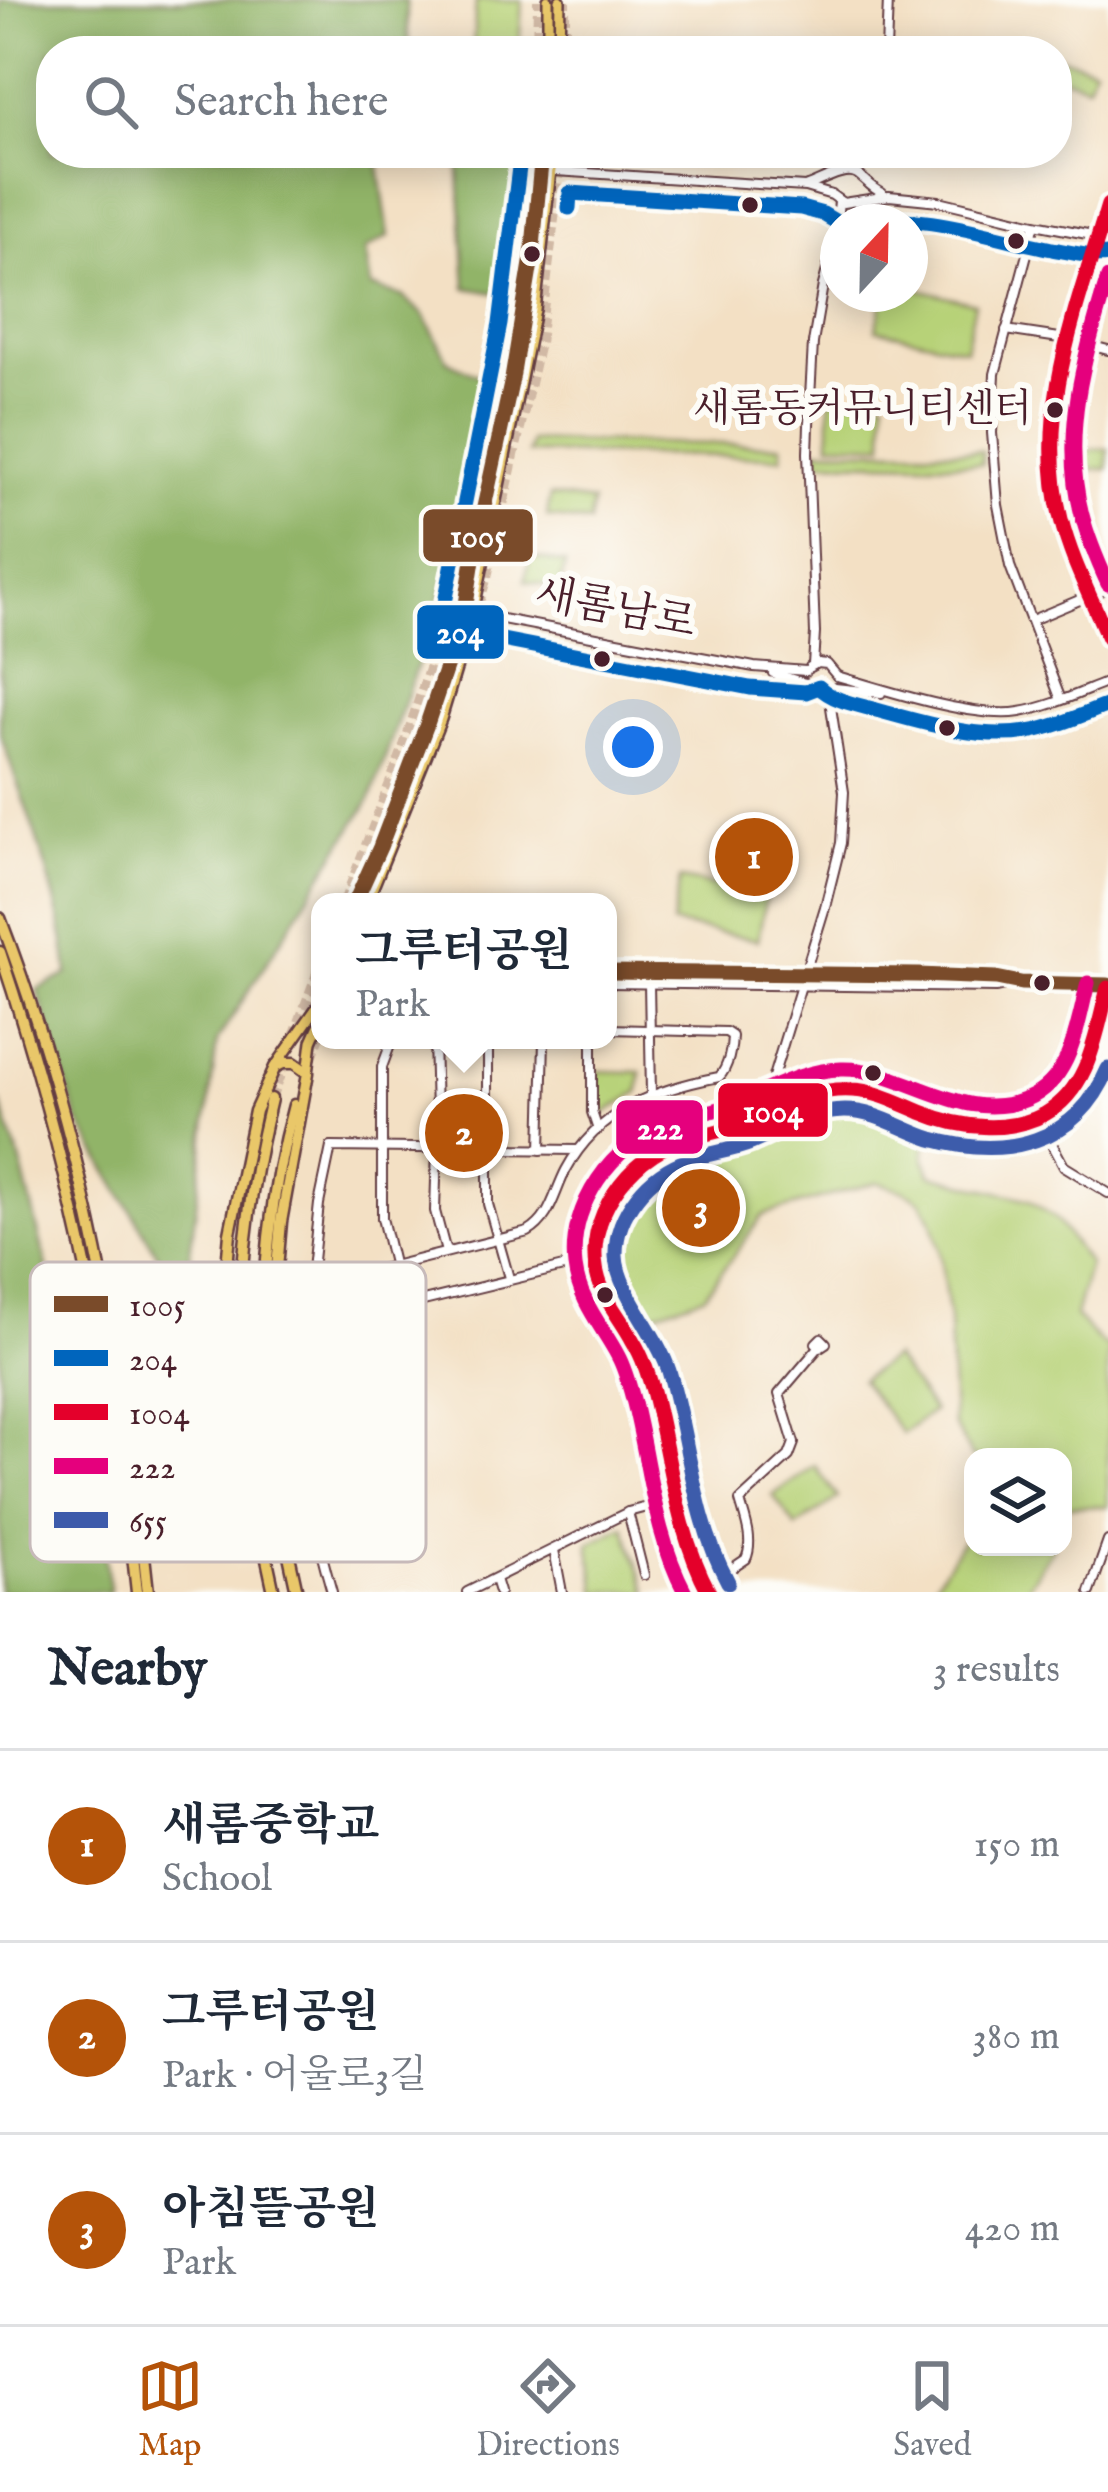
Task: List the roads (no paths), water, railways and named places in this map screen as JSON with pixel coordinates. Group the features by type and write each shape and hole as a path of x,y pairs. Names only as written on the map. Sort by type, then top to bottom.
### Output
{"highway":[{"path":"0,918 43,1047 98,1262"},
{"path":"0,952 34,1053 87,1262"},
{"path":"227,1262 255,1111 275,1067 294,1063 308,1073 278,1262"},
{"path":"244,1262 256,1160 271,1099"},
{"path":"266,1262 278,1164 294,1105"},
{"path":"133,1562 137,1592"},
{"path":"144,1562 148,1592"},
{"path":"268,1562 274,1592"},
{"path":"290,1562 297,1592"}],"main road":[{"path":"548,0 548,36"},
{"path":"559,36 560,0"},
{"path":"371,893 441,719 469,612 536,310 545,168"},
{"path":"359,893 469,612"},
{"path":"275,1067 311,1016"},
{"path":"308,1073 312,1049"}],"street":[{"path":"887,36 888,0"},
{"path":"805,187 852,168"},
{"path":"546,171 805,187 839,200 889,196 939,201 1104,237"},
{"path":"850,171 889,196"},
{"path":"834,177 830,186 839,204"},
{"path":"859,198 862,181"},
{"path":"839,200 839,204"},
{"path":"1108,205 1104,237 1066,338 1054,402 1055,485 1070,549 1108,638"},
{"path":"1035,224 994,374 994,463 1010,566 1061,700"},
{"path":"820,310 811,380 808,472 815,633 805,683 809,692 888,692"},
{"path":"1006,330 1066,338 1108,350"},
{"path":"1031,620 1108,588"},
{"name":"새롬남로","path":"469,612 754,667 805,683"},
{"path":"815,633 837,676 888,692 999,713 1018,713 1108,682"},
{"path":"810,668 827,664"},
{"name":"새롬남로","path":"754,667 810,668"},
{"path":"782,1098 772,1077 825,907 844,820 828,693 837,676"},
{"path":"617,972 938,975 1108,986 1088,1065 1069,1094 1038,1118 995,1128 939,1119 876,1093 812,1093 666,1134 636,1153 613,1176 592,1220 590,1261 647,1370 672,1500 704,1590 746,1559 750,1543 740,1501 789,1456 794,1443 779,1394 819,1347"},
{"path":"617,982 996,988 1022,983"},
{"path":"649,983 651,1094 666,1134"},
{"path":"408,1262 528,1232 544,1221 578,1150 597,1127 651,1094 719,1077 732,1039 726,1032 617,1029"},
{"path":"389,1049 382,1067 382,1218 392,1262"},
{"path":"434,1049 435,1211 446,1252"},
{"path":"488,1049 488,1204 509,1278"},
{"path":"542,1150 544,1049"},
{"path":"592,1049 592,1112 597,1127"},
{"path":"1088,1065 1108,1075"},
{"path":"590,1261 603,1215 621,1183 641,1162 667,1145 734,1126 782,1098"},
{"path":"1038,1118 1064,1166 1108,1193"},
{"path":"313,1262 331,1147 578,1150"},
{"path":"426,1298 590,1261"},
{"path":"466,1592 628,1512 672,1500"},
{"path":"628,1512 644,1575"},
{"path":"1090,1592 1108,1541"},
{"path":"554,1550 562,1592"},
{"path":"325,1562 332,1592"},
{"path":"495,1579 499,1592"}],"tunnel":[{"path":"537,36 538,0"},
{"path":"565,0 565,36"},
{"path":"347,893 402,752 461,570 512,342 533,168"},
{"path":"478,605 539,343 560,168"},
{"path":"294,1036 311,990"},
{"path":"312,1057 315,1049"},
{"path":"271,1099 286,1059"}],"place":[{"name":"새롬동커뮤니티센터","path":"1055,410"},
{"name":"새롬중학교","path":"754,857"},
{"name":"그루터공원","path":"464,1133"},
{"name":"아침뜰공원","path":"701,1208"}]}
